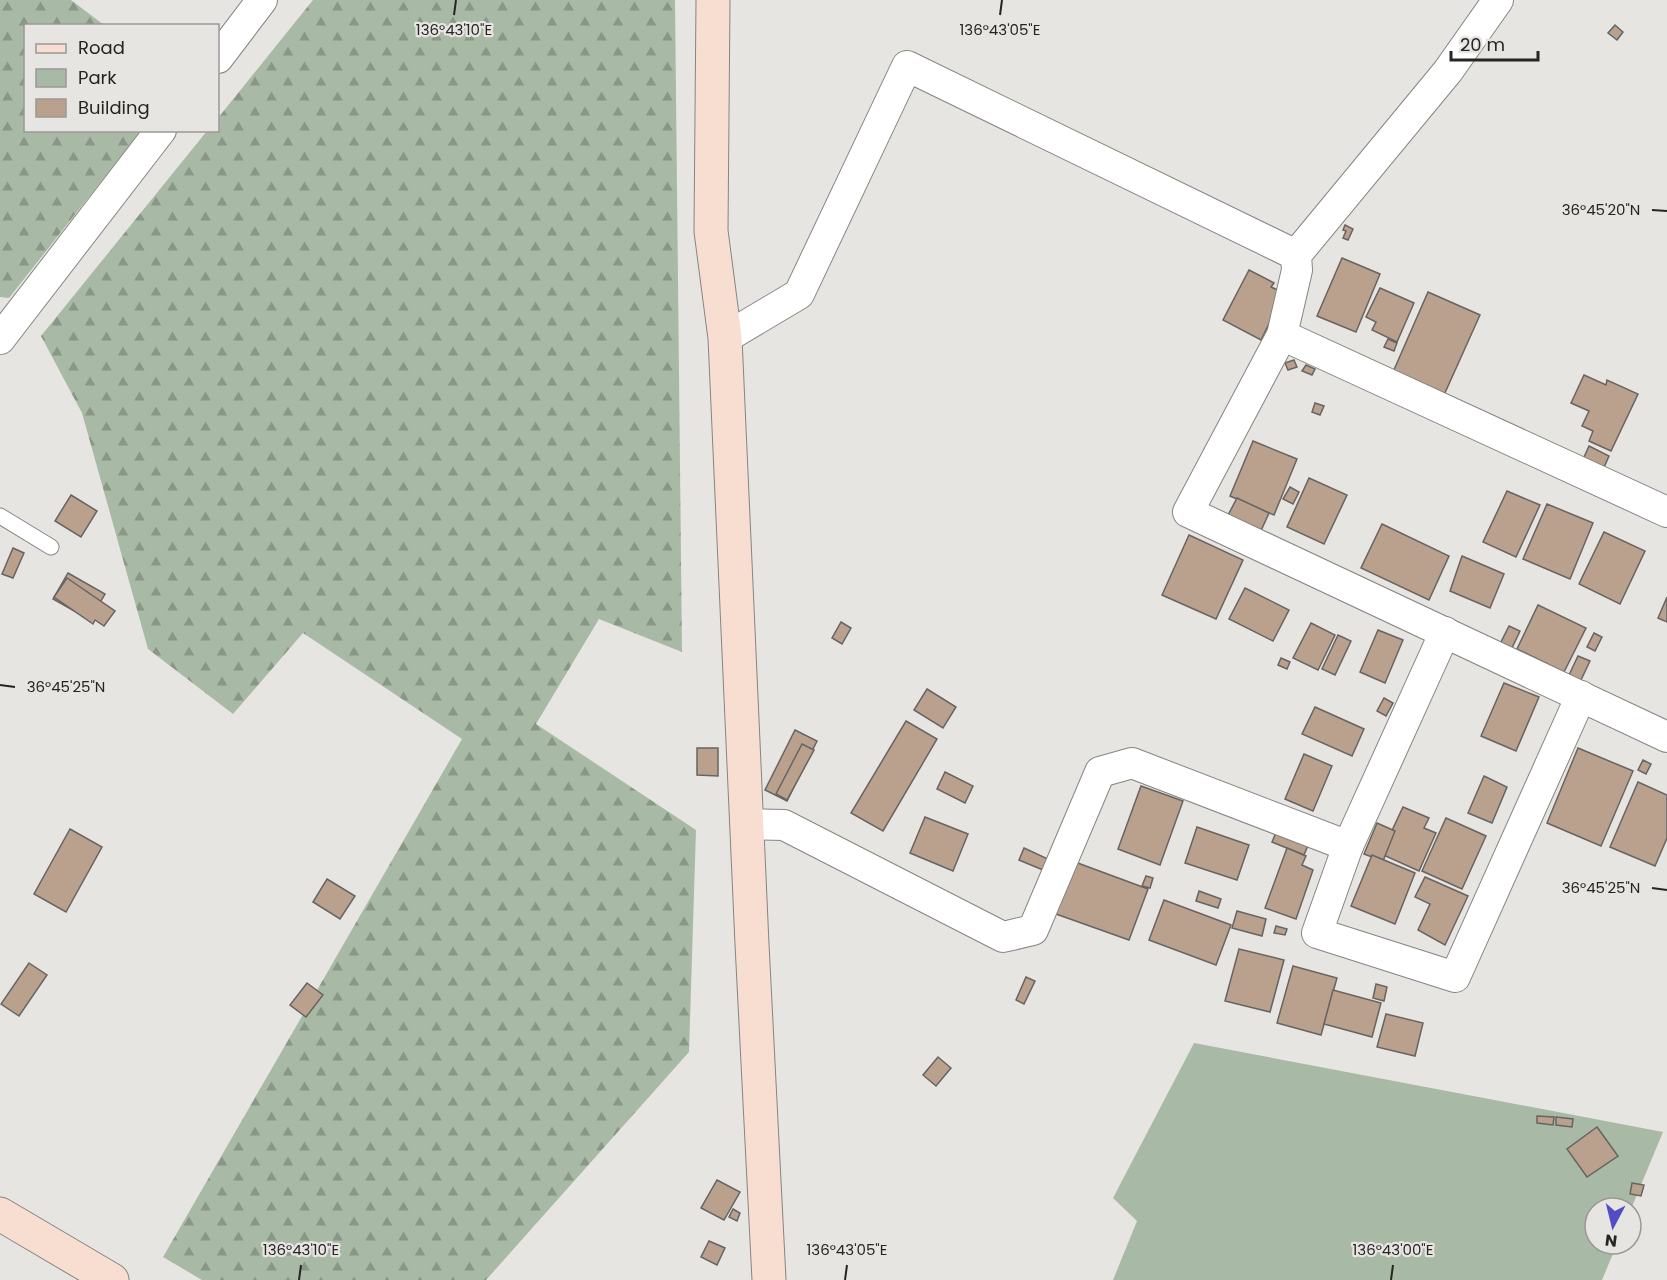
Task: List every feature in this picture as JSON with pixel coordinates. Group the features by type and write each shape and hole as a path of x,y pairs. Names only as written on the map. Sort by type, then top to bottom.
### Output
{"street":[{"path":"219,57 262,0"},
{"path":"713,0 711,231 725,338 769,1280"},
{"path":"1498,0 1448,71 1296,255 1298,270 1282,335 1188,512 1667,737"},
{"path":"725,338 799,294 907,66 1296,255"},
{"path":"0,339 159,132"},
{"path":"1282,335 1667,512"},
{"path":"1445,632 1348,846 1317,933 1455,977 1581,696"},
{"path":"746,824 783,825 1003,937 1033,930 1100,772 1132,763 1348,846"},
{"path":"0,1214 112,1280"}],"lane":[{"path":"0,516 51,547"}],"green space":[{"path":"0,0 71,0 103,24 24,24 24,132 140,132 9,298 0,297"},
{"path":"313,0 675,0 682,652 599,619 536,724 696,830 689,1052 486,1280 202,1280 163,1257 462,739 303,633 233,714 148,649 82,413 41,336 206,132 219,132 219,117"},
{"path":"1194,1043 1663,1132 1636,1196 1583,1196 1583,1256 1612,1256 1602,1280 1113,1280 1137,1221 1113,1198"}],"building":[{"path":"1615,25 1623,32 1617,40 1608,33"},
{"path":"1345,225 1353,229 1348,240 1343,238 1346,231 1343,230"},
{"path":"1342,258 1380,274 1356,332 1317,316"},
{"path":"1249,270 1274,283 1271,287 1280,291 1280,301 1261,340 1223,320"},
{"path":"1380,288 1414,303 1397,342 1372,330 1376,322 1366,317"},
{"path":"1428,292 1480,315 1444,395 1393,372"},
{"path":"1388,339 1397,343 1394,351 1384,347"},
{"path":"1294,360 1297,367 1288,370 1285,363"},
{"path":"1306,365 1315,369 1312,375 1302,371"},
{"path":"1584,375 1606,385 1607,380 1638,394 1611,451 1589,441 1593,431 1582,426 1589,411 1571,403"},
{"path":"1315,403 1324,406 1320,415 1312,412"},
{"path":"1253,441 1297,459 1274,515 1230,496"},
{"path":"1589,446 1609,456 1601,474 1581,464"},
{"path":"1309,478 1347,495 1324,544 1287,527"},
{"path":"1290,487 1299,492 1293,504 1283,499"},
{"path":"1507,491 1540,505 1516,557 1483,542"},
{"path":"71,495 97,511 81,537 55,521"},
{"path":"1237,498 1269,513 1259,535 1226,519"},
{"path":"1547,504 1593,523 1570,579 1523,559"},
{"path":"1382,524 1449,556 1429,600 1361,568"},
{"path":"1604,532 1645,551 1620,604 1579,584"},
{"path":"1189,535 1243,560 1216,619 1162,595"},
{"path":"13,548 24,553 13,578 2,574"},
{"path":"1462,556 1504,574 1490,608 1450,591"},
{"path":"68,573 105,594 90,620 53,599"},
{"path":"67,578 115,611 104,626 95,620 93,624 54,597"},
{"path":"1245,588 1289,610 1273,641 1229,619"},
{"path":"1667,597 1667,622 1658,618"},
{"path":"1538,605 1586,628 1564,672 1517,649"},
{"path":"841,622 851,628 842,644 832,638"},
{"path":"1311,623 1335,635 1318,670 1293,658"},
{"path":"1509,626 1520,631 1510,652 1499,646"},
{"path":"1378,630 1403,640 1385,683 1360,672"},
{"path":"1594,633 1602,637 1595,651 1587,647"},
{"path":"1338,635 1351,641 1335,675 1322,669"},
{"path":"1578,656 1590,661 1580,682 1568,677"},
{"path":"1281,658 1290,662 1287,669 1278,665"},
{"path":"1504,683 1539,697 1516,751 1481,736"},
{"path":"927,689 956,707 943,728 914,710"},
{"path":"1384,698 1393,703 1386,716 1377,711"},
{"path":"1315,707 1364,729 1352,756 1302,734"},
{"path":"906,721 937,739 883,831 851,813"},
{"path":"795,730 817,741 787,801 765,790"},
{"path":"802,744 814,750 787,800 776,794"},
{"path":"697,748 718,748 718,776 697,775"},
{"path":"1578,748 1633,771 1601,846 1547,823"},
{"path":"1304,754 1332,766 1313,811 1285,799"},
{"path":"1643,760 1651,764 1646,774 1638,770"},
{"path":"945,772 973,786 965,803 937,789"},
{"path":"1484,776 1507,787 1492,823 1468,813"},
{"path":"1638,782 1667,795 1667,838 1655,866 1610,847"},
{"path":"1141,786 1183,801 1160,865 1118,849"},
{"path":"1403,807 1429,818 1424,828 1436,833 1419,871 1381,854"},
{"path":"925,817 968,834 953,871 910,853"},
{"path":"1446,818 1486,836 1462,889 1422,871"},
{"path":"1377,823 1395,831 1383,861 1364,854"},
{"path":"1197,827 1249,845 1237,880 1185,863"},
{"path":"70,829 102,847 66,912 34,894"},
{"path":"1277,830 1309,843 1304,855 1272,842"},
{"path":"1024,848 1048,859 1043,870 1019,860"},
{"path":"1287,848 1306,856 1302,865 1313,870 1296,919 1265,908"},
{"path":"1372,855 1415,873 1395,924 1351,906"},
{"path":"1075,862 1148,889 1129,940 1056,914"},
{"path":"1146,876 1153,878 1150,888 1142,886"},
{"path":"1425,877 1468,896 1445,945 1418,930 1430,904 1415,897"},
{"path":"327,879 355,896 340,919 313,902"},
{"path":"1199,891 1221,899 1218,908 1196,901"},
{"path":"1164,900 1231,925 1216,965 1149,940"},
{"path":"1237,911 1266,919 1262,936 1232,928"},
{"path":"1276,926 1287,929 1285,935 1274,933"},
{"path":"1239,949 1284,960 1270,1012 1225,1001"},
{"path":"29,963 47,975 19,1016 1,1004"},
{"path":"1293,966 1337,978 1321,1035 1277,1023"},
{"path":"1026,977 1035,981 1024,1004 1016,1000"},
{"path":"307,983 323,995 306,1017 290,1005"},
{"path":"1376,984 1387,987 1384,1001 1373,998"},
{"path":"1333,990 1381,1003 1372,1037 1324,1024"},
{"path":"1386,1014 1423,1023 1415,1056 1377,1047"},
{"path":"938,1057 951,1068 936,1086 923,1075"},
{"path":"1537,1116 1554,1117 1553,1125 1537,1123"},
{"path":"1556,1117 1573,1119 1572,1127 1556,1125"},
{"path":"1597,1127 1618,1156 1587,1177 1567,1149"},
{"path":"717,1180 740,1192 724,1220 701,1208"},
{"path":"1632,1183 1644,1185 1641,1196 1630,1194"},
{"path":"733,1209 740,1213 737,1221 729,1217"},
{"path":"709,1241 725,1248 717,1265 701,1257"}]}
